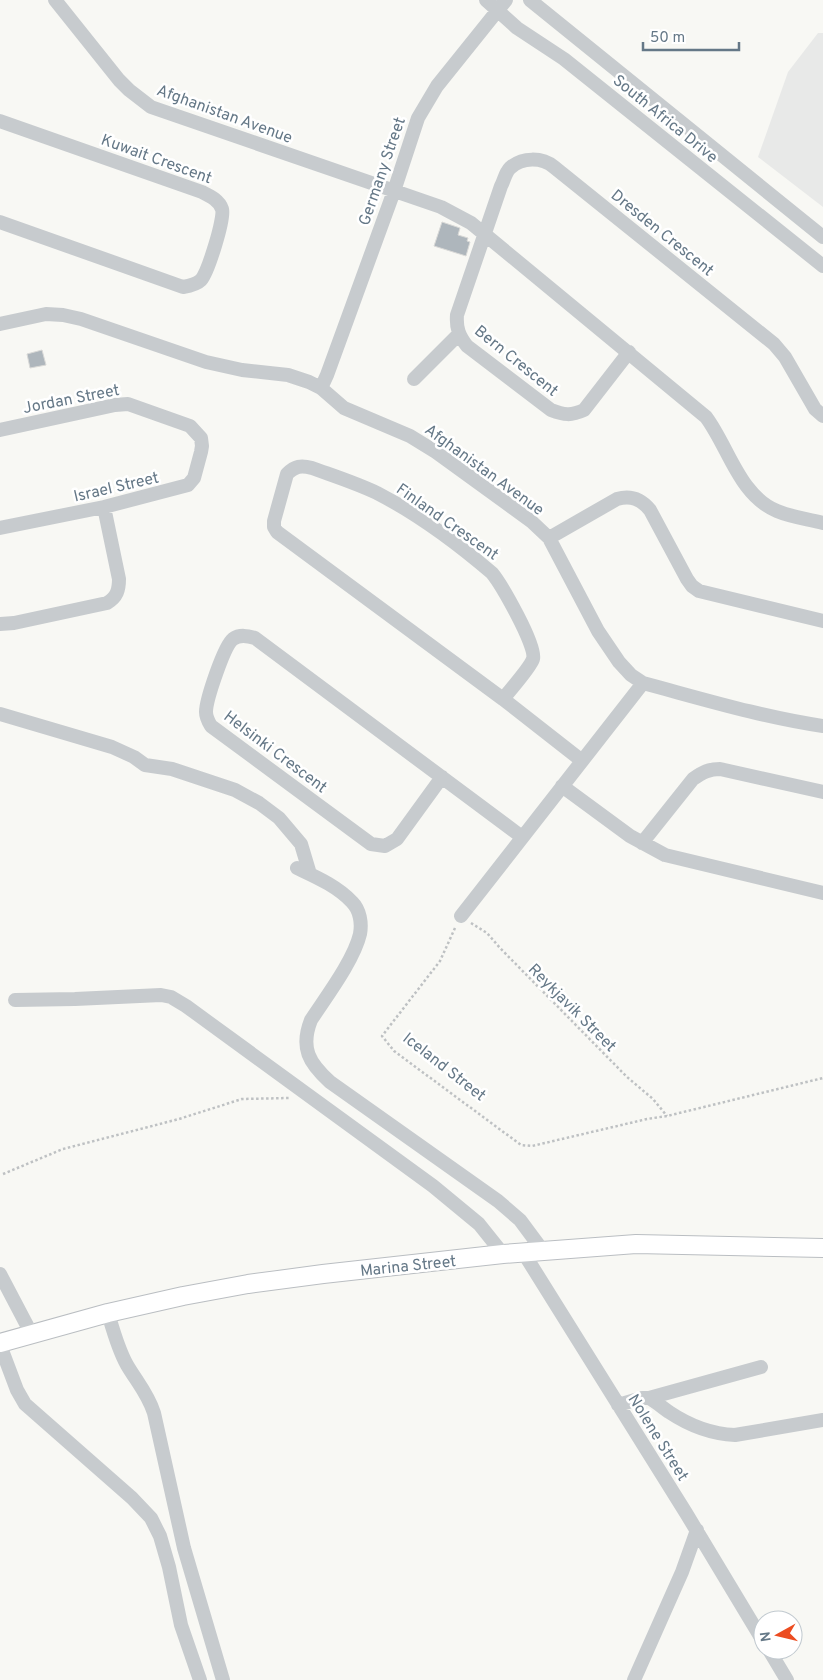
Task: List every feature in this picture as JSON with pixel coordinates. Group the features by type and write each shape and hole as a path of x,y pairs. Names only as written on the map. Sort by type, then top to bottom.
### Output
{"main road":[{"name":"Marina Street","path":"0,1344 108,1313 183,1296 248,1284 323,1274 523,1252 636,1244 823,1248"}],"street":[{"name":"Afghanistan Avenue","path":"55,0 119,80 151,107 394,191"},
{"name":"South Africa Drive","path":"486,0 518,28 564,58 823,266"},
{"name":"Germany Street","path":"321,388 394,191 418,118 437,86 506,0"},
{"name":"South Africa Drive","path":"530,0 823,237"},
{"name":"Kuwait Crescent","path":"0,121 202,192 217,200 223,212 222,222 201,280 190,286 183,287 0,222"},
{"name":"Dresden Crescent","path":"485,234 510,168 524,161 532,160 550,163 774,344 785,357 815,409 823,416"},
{"path":"394,191 455,213 471,223 706,417 744,483 760,502 779,512 823,523"},
{"name":"Bern Crescent","path":"485,234 457,315 459,334 467,346 551,410 566,416 584,410 629,352"},
{"name":"Afghanistan Avenue","path":"0,324 46,314 63,315 206,362 242,370 288,375 309,382 321,388 344,408 384,427 410,436 436,452 531,521 549,538 598,631 618,662 643,683 750,711 823,726"},
{"path":"414,379 459,334"},
{"name":"Jordan Street","path":"0,430 123,404 190,426 201,438"},
{"name":"Israel Street","path":"0,528 104,507 188,485 194,478 201,452 201,438"},
{"name":"Finland Crescent","path":"503,699 531,663 534,654 526,633 500,582 492,573 431,526 382,496 349,481 312,468 302,466 291,470 287,474 274,521 274,527 278,532 503,699 581,760"},
{"path":"549,538 617,499 637,498 644,502 650,510 687,579 699,591 823,621"},
{"path":"0,624 23,621 112,600 119,588 119,579 104,507"},
{"name":"Helsinki Crescent","path":"442,777 397,840 385,846 371,844 211,726 207,719 207,705 228,644 236,637 255,638 442,777 522,837"},
{"path":"461,916 643,683"},
{"path":"0,714 112,747 144,765 172,769 235,790 259,803 279,818 301,844 310,874"},
{"path":"642,843 693,779 712,769 720,769 823,792"},
{"path":"562,786 642,843 665,855 823,893"},
{"path":"297,868 337,888 357,909 361,924 354,950 311,1020 306,1045 312,1064 330,1082 498,1200 520,1220 542,1251"},
{"path":"15,1000 74,1000 149,994 170,997 186,1006 433,1186 479,1224 503,1254"},
{"name":"Nolene Street","path":"523,1252 697,1530 753,1624"},
{"path":"2,1282 30,1334"},
{"path":"108,1313 123,1358 144,1389 154,1413 184,1548 223,1680"},
{"path":"0,1344 17,1390 25,1404 132,1498 151,1518 160,1536 169,1567 181,1625 200,1680"},
{"path":"618,1404 629,1400 649,1398 761,1367"},
{"path":"649,1398 690,1426 722,1434 735,1435 823,1420"},
{"path":"634,1680 682,1572 697,1530"},
{"path":"774,1660 787,1680"}],"path":[{"name":"Iceland Street","path":"461,916 440,961 382,1036 394,1051 521,1145 532,1146 667,1116 823,1078"},
{"name":"Reykjavik Street","path":"461,916 487,933 627,1077 653,1099 667,1116"},
{"path":"3,1174 63,1149 179,1119 242,1099 311,1098"}],"shaded area":[{"path":"818,33 823,33 823,207 758,157 788,72"}],"building":[{"path":"442,222 460,228 458,235 468,238 467,241 470,242 466,256 434,246"},
{"path":"42,350 46,365 30,368 27,354"}]}
